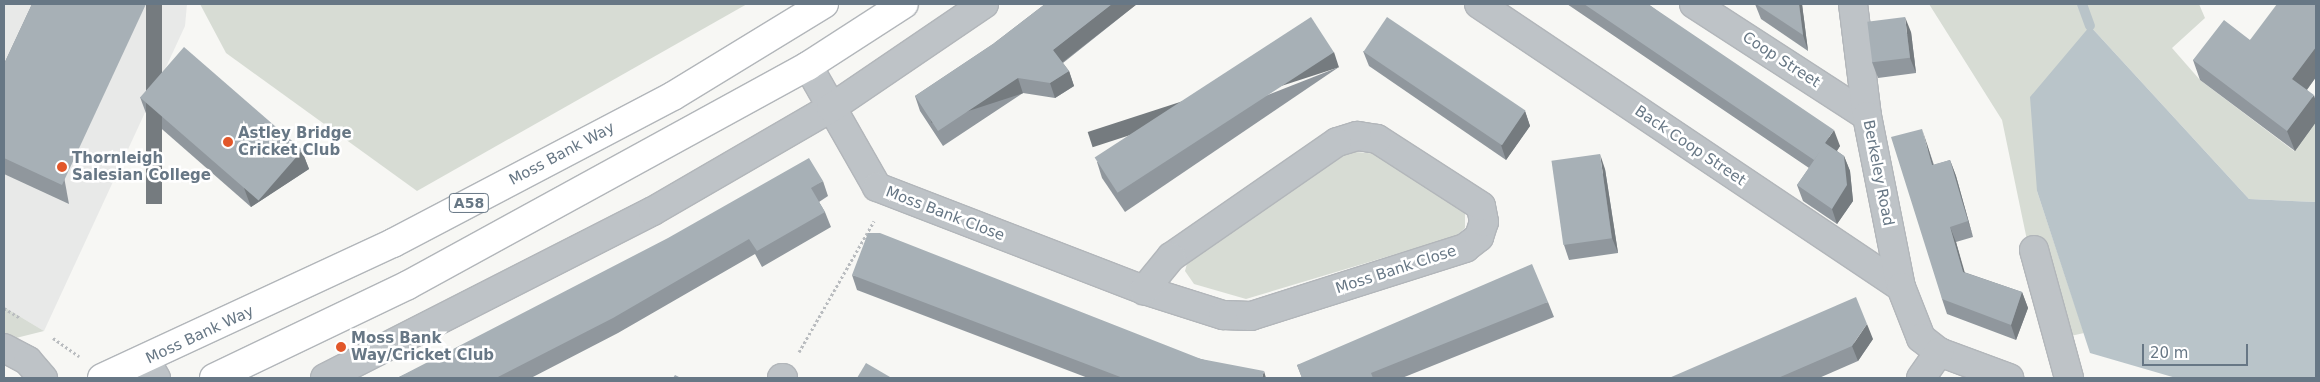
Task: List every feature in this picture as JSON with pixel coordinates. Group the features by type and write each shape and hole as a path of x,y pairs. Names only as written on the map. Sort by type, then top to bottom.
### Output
{"highway":[{"name":"Moss Bank Way","path":"102,378 151,369 672,96 824,4"},
{"name":"A58","path":"214,378 408,285 808,66 904,4"}],"street":[{"path":"325,378 652,211 831,108 984,4"},
{"name":"Back Coop Street","path":"1479,4 1901,288"},
{"name":"Coop Street","path":"1694,4 1867,116"},
{"name":"Berkeley Road","path":"1853,4 1867,116 1901,288 1930,345"},
{"name":"Moss Bank Close","path":"808,66 868,178 889,194 1144,290 1223,315 1251,316 1465,248 1479,237 1484,222 1481,206 1377,139 1356,136 1336,142 1171,257 1144,290"},
{"path":"2034,250 2068,378"},
{"path":"1921,378 1930,345 2009,378"},
{"path":"4,348 28,361 43,378"}],"path":[{"path":"782,378 889,194"}],"shaded area":[{"name":"Thornleigh Salesian College","path":"4,4 187,4 185,26 44,331 4,307"},
{"path":"200,4 747,4 417,191 226,53"},
{"path":"1929,4 2199,4 2205,18 2172,48 2200,80 2294,151 2316,122 2316,202 2249,199 2090,26 2037,191 2084,333 2048,341 2002,120"},
{"path":"2090,26 2249,199 2316,202 2316,378 2176,378 2090,353 2037,191 2030,97"},
{"path":"1356,152 1379,154 1465,213 1465,228 1456,236 1246,299 1194,284 1185,271 1189,256 1335,156"},
{"path":"4,307 44,331 4,341"}],"building":[{"path":"32,4 146,4 62,185 4,158 4,64"},
{"path":"1045,4 1112,4 1053,50 1069,71 1050,83 1018,78 938,131 915,96 993,44"},
{"path":"1584,4 1648,4 1834,130 1825,143 1844,156 1847,185 1832,209 1797,185 1821,150 1814,160"},
{"path":"1756,4 1799,4 1803,35"},
{"path":"2277,4 2316,4 2316,47 2292,79 2314,95 2287,131 2193,60 2224,20 2250,40"},
{"path":"1311,17 1334,52 1117,193 1095,158"},
{"path":"1387,17 1525,110 1502,145 1364,52"},
{"path":"1905,17 1910,58 1872,62 1867,22"},
{"name":"Astley Bridge Cricket Club","path":"184,47 302,150 259,201 140,98"},
{"path":"1922,129 1932,165 1950,160 1968,221 1950,227 1963,272 2022,292 2011,325 1942,299 1891,137"},
{"path":"1600,154 1612,238 1563,245 1551,161"},
{"path":"809,158 823,181 811,188 825,212 757,251 749,239 613,318 496,378 397,378 668,238"},
{"path":"868,233 880,233 1201,359 1264,371 1262,378 1123,378 852,275"},
{"path":"1532,264 1548,302 1371,373 1373,378 1302,378 1297,365"},
{"path":"1856,297 1867,324 1852,346 1778,378 1669,378"},
{"path":"866,363 890,377 890,378 857,378"}],"waterway":[{"path":"2082,4 2090,26"}],"place":[{"name":"Astley Bridge Cricket Club","path":"228,142"},
{"name":"Thornleigh Salesian College","path":"62,167"},
{"name":"Moss Bank Way/Cricket Club","path":"341,347"}]}
